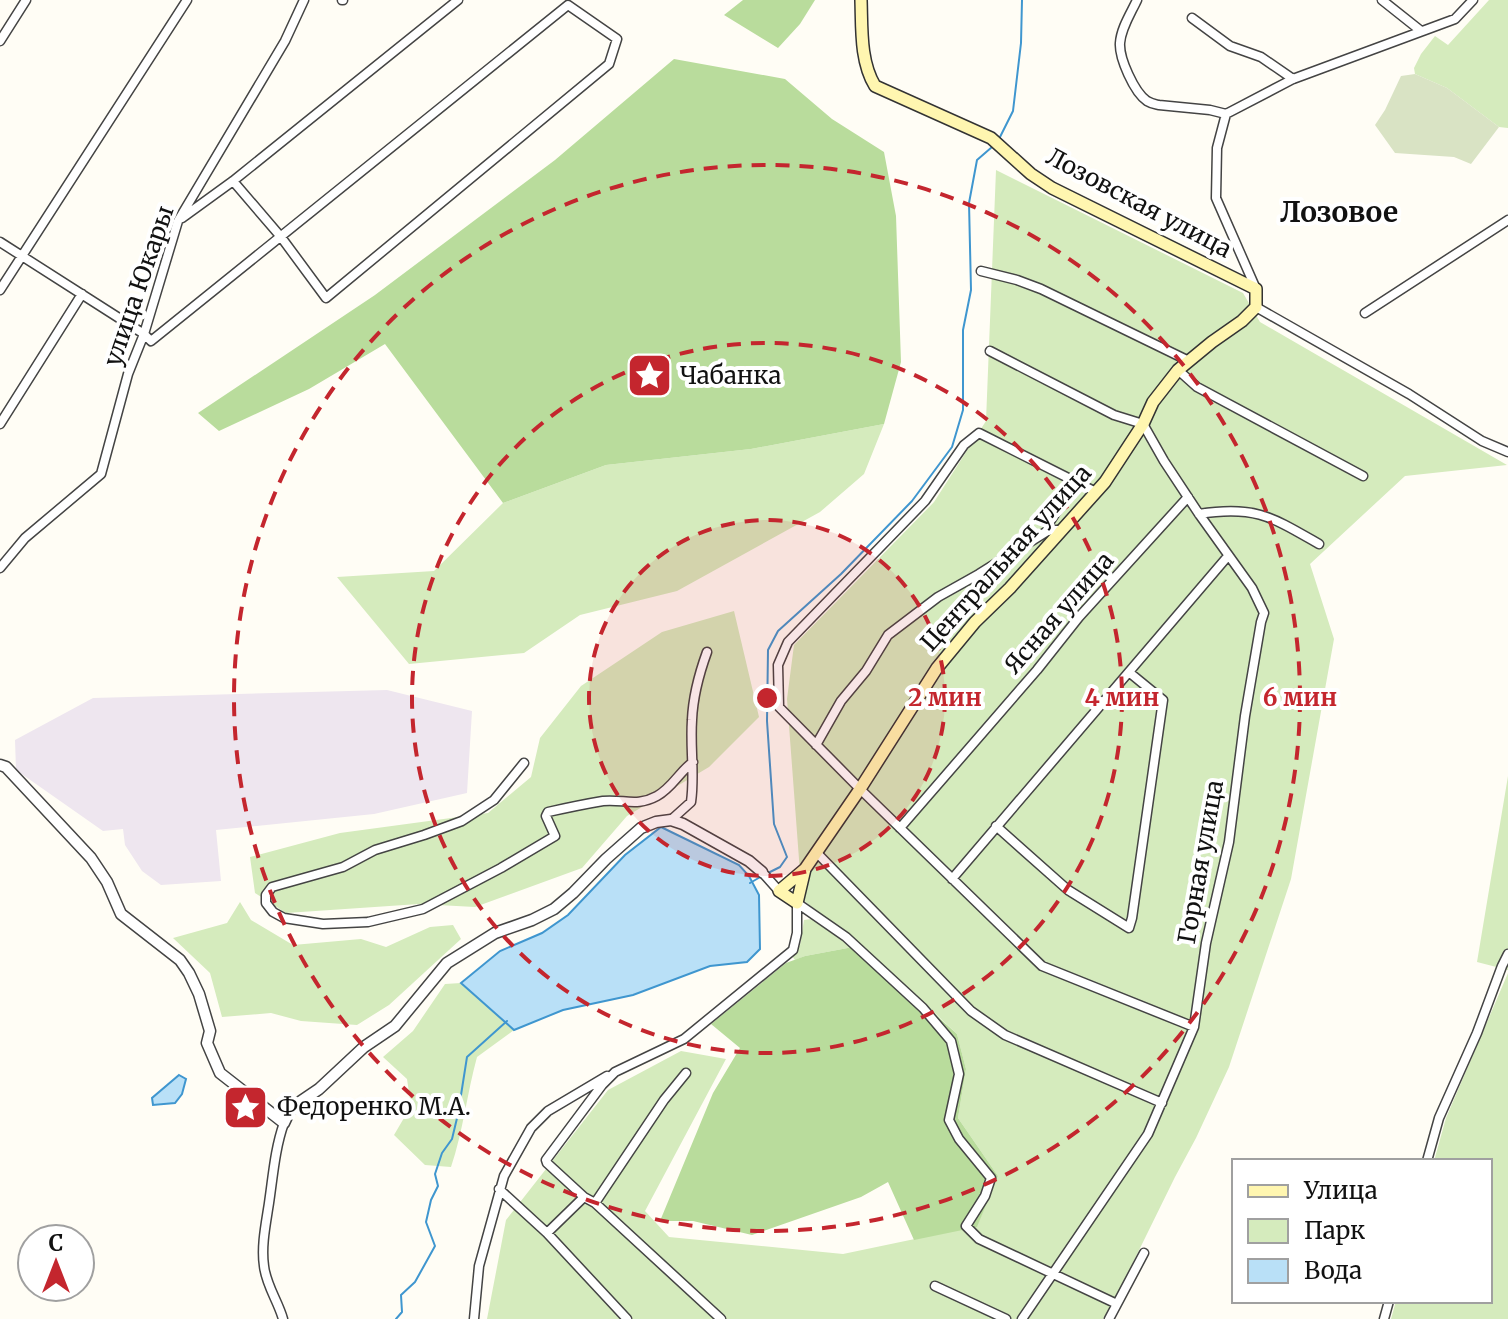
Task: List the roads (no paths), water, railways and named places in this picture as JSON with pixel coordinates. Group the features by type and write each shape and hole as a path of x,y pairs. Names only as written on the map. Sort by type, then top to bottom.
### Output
{"main road":[{"name":"Лозовская улица","path":"861,0 864,54 875,86 991,138 1031,174 1052,188 1256,289"},
{"path":"1256,289 1256,307"},
{"name":"Центральная улица","path":"797,903 805,869 937,668 975,622 1010,588 1105,482 1143,424 1153,402 1178,370 1256,307"},
{"path":"797,903 779,891 805,869"}],"street":[{"path":"0,41 26,0"},
{"path":"0,290 187,0"},
{"name":"улица Юкары","path":"0,568 25,538 101,474 128,374 144,334 178,221 285,41 304,0"},
{"path":"178,221 233,181 458,0"},
{"path":"1137,0 1119,44 1123,64 1143,98 1151,104 1226,114 1293,79 1455,19 1473,0"},
{"path":"1382,0 1421,31"},
{"path":"0,242 151,341 281,237 568,5 617,39 609,64 326,298 281,237 233,181"},
{"path":"1192,18 1230,46 1261,57 1293,79"},
{"path":"1226,114 1217,148 1216,198 1256,289"},
{"path":"1365,313 1508,220"},
{"path":"981,271 1041,289 1189,361"},
{"path":"0,424 82,294"},
{"path":"1256,307 1409,394 1482,441 1508,452"},
{"path":"990,351 1114,415 1143,424"},
{"path":"1178,370 1197,387 1363,476"},
{"name":"Горная улица","path":"1022,1319 1148,1134 1194,1027 1206,943 1229,842 1245,716 1264,613 1252,588 1199,514 1143,424"},
{"path":"1096,492 979,433 964,445 925,501 788,642 778,665 779,707 1042,966 1194,1027"},
{"name":"Ясная улица","path":"900,828 1079,617 1188,497"},
{"path":"1049,530 1049,523 1062,503"},
{"path":"1199,514 1226,510 1256,512 1319,544"},
{"path":"816,745 841,701 866,671 888,635 938,597 1049,530 1062,530"},
{"path":"952,879 1228,556"},
{"path":"671,820 691,802 694,773 691,722 694,694 707,652"},
{"path":"996,826 1068,890 1129,928 1163,700 1130,673"},
{"path":"524,763 494,800 462,821 375,850 343,867 272,887 266,895 266,903 273,912 284,918 323,924 368,922 423,909 555,836 546,816 548,812 604,801 644,802 668,790 684,768 693,762"},
{"path":"2,768 91,858 107,882 121,914 180,960 199,994 210,1031 207,1043 220,1073 274,1115 283,1128"},
{"path":"274,1115 291,1108 319,1089 364,1047 395,1026 447,963 495,933 554,909 641,828 671,820 683,824 749,861 779,891"},
{"path":"817,853 971,1011 1005,1035 1162,1103"},
{"path":"474,1319 479,1266 499,1189 531,1128 548,1111 590,1084 684,1039 793,950 797,933 797,903"},
{"path":"797,903 846,937 923,1008 951,1041 959,1074 949,1120 959,1139 991,1178 985,1196 966,1226 979,1239 1117,1304"},
{"path":"1428,1159 1439,1118 1508,954"},
{"path":"615,1072 546,1160 721,1319"},
{"path":"595,1203 664,1100 686,1073"},
{"path":"283,1319 263,1265 277,1150 291,1108"},
{"path":"499,1189 547,1233 622,1317"},
{"path":"547,1233 584,1197"},
{"path":"1109,1319 1144,1253"},
{"path":"935,1286 1006,1319"}],"water":[{"path":"661,827 739,865 749,876 759,895 760,949 747,962 710,966 633,995 563,1010 514,1030 461,983 500,951 542,933 568,915 625,855"},
{"path":"179,1075 186,1079 182,1094 175,1103 153,1105 152,1098"}],"waterway":[{"path":"1000,137 1013,111 1021,43 1022,0"},
{"path":"768,873 780,867 787,857 774,824 767,721 768,650 778,631 841,574 912,501 952,447 963,410 963,330 971,290 969,203 977,160 992,147"},
{"path":"750,883 762,876"},
{"path":"396,1319 402,1312 401,1295 415,1282 435,1246 426,1222 438,1186 435,1174 442,1153 452,1139 467,1057 507,1021"}],"place":[{"name":"Чабанка","path":"649,376"},
{"name":"Федоренко М.А.","path":"246,1107"}],"district":[{"name":"Лозовое","path":"1339,212"}]}
